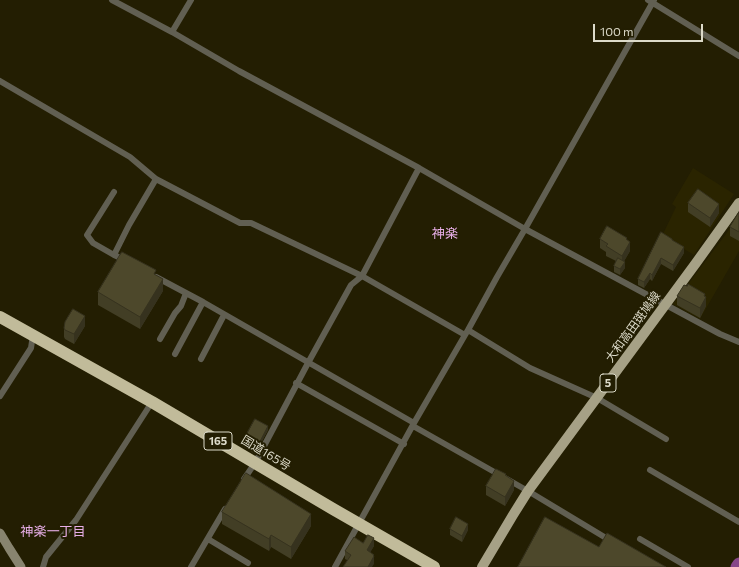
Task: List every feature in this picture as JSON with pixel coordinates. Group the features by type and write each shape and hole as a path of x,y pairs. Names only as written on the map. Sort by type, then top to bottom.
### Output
{"highway":[{"name":"国道165号","path":"0,317 152,402 434,567"}],"main road":[{"name":"大和高田斑鳩線","path":"482,567 528,491 739,203"},
{"path":"0,533 22,567"}],"street":[{"path":"112,0 172,32 239,71 419,168 525,229 665,305 720,334 739,342"},
{"path":"172,32 190,0"},
{"path":"335,567 652,1 739,56"},
{"path":"0,81 130,157 156,179 240,224 251,223 362,276 530,368 597,398 666,439"},
{"path":"242,482 255,463 296,383 350,285 362,276 419,168"},
{"path":"114,254 156,179"},
{"path":"114,192 87,235 93,243 128,262"},
{"path":"154,276 203,302 414,424 614,543"},
{"path":"160,339 175,313 181,306 186,293"},
{"path":"175,354 203,302"},
{"path":"201,359 224,315"},
{"path":"0,396 31,348 33,335"},
{"path":"296,383 404,444"},
{"path":"43,567 46,556 76,520 152,402"},
{"path":"650,470 739,522"},
{"path":"193,566 230,502"},
{"path":"208,539 248,563"},
{"path":"640,539 688,567"}],"shaded area":[{"path":"693,168 734,194 694,255 662,236 676,207 672,204"},
{"path":"739,214 739,251 700,319 673,304 726,234"}],"building":[{"path":"698,189 719,204 710,218 688,203"},
{"path":"739,212 739,232 730,227"},
{"path":"607,226 627,238 626,239 630,242 622,256 606,246 608,244 600,239"},
{"path":"661,232 684,247 673,265 661,258 652,275 650,273 644,282 638,279"},
{"path":"122,252 156,270 154,274 163,279 140,317 98,292"},
{"path":"618,258 625,262 620,269 614,266"},
{"path":"688,284 705,294 704,296 706,297 700,308 677,296 684,285 687,286"},
{"path":"73,309 85,316 74,334 65,330 64,328 65,322"},
{"path":"255,419 268,426 255,451 242,443"},
{"path":"496,469 506,474 505,475 514,481 505,497 486,486"},
{"path":"246,473 311,514 291,547 271,535 269,539 222,512"},
{"path":"456,517 468,524 462,536 450,529"},
{"path":"545,517 599,547 607,533 666,567 518,567"},
{"path":"368,535 374,538 367,550 374,556 368,567 343,567 351,555 345,551 354,537 363,543"}],"district":[{"name":"神楽","path":"445,234"},
{"name":"神楽一丁目","path":"53,532"}]}
